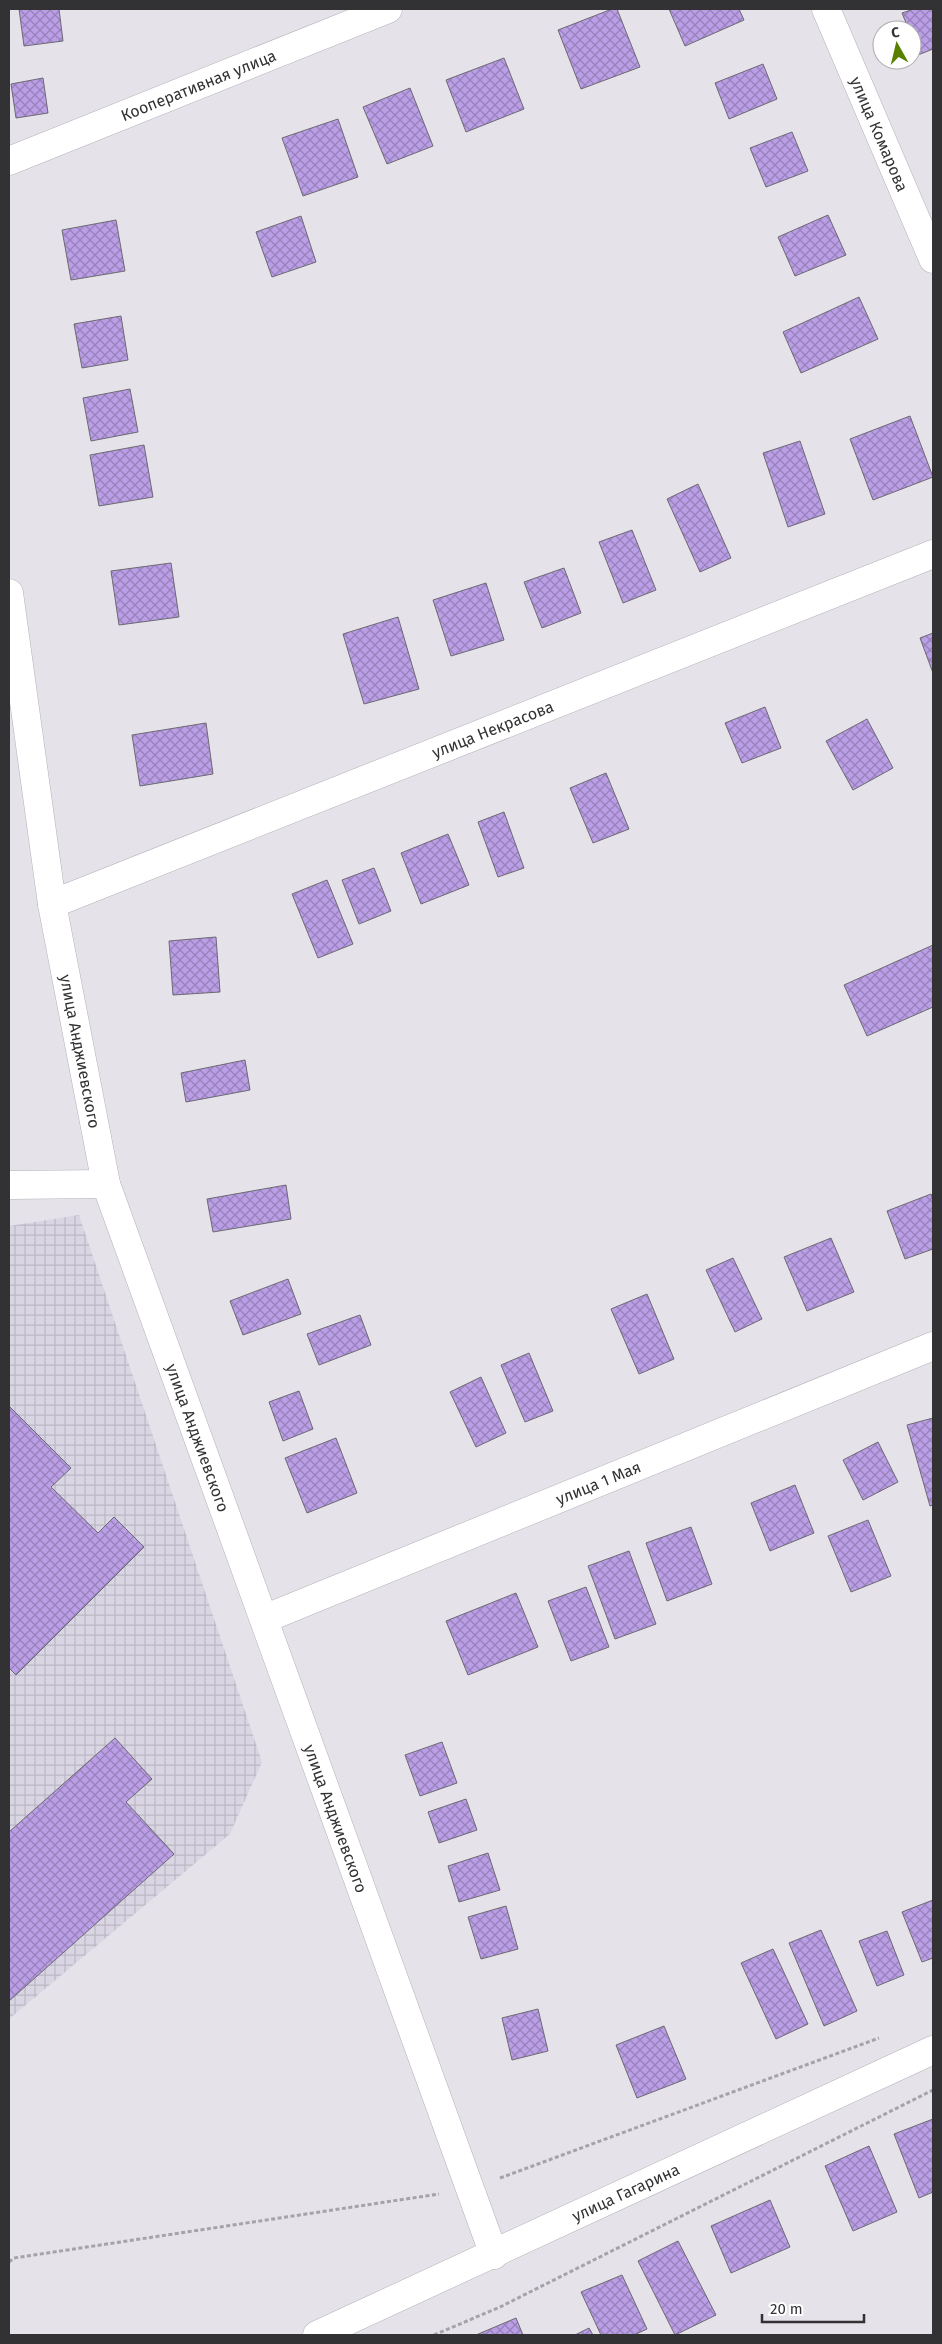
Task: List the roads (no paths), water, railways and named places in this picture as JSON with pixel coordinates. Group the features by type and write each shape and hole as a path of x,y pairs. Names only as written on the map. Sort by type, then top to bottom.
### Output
{"street":[{"name":"Кооперативная улица","path":"9,160 388,9"},
{"name":"улица Комарова","path":"826,9 933,259"},
{"name":"улица Некрасова","path":"52,904 933,554"},
{"name":"улица Анджиевского","path":"9,593 52,904 106,1184 494,2255"},
{"path":"9,1185 106,1184"},
{"name":"улица 1 Мая","path":"264,1619 933,1346"},
{"name":"улица Гагарина","path":"317,2335 494,2255 933,2050"}]}
